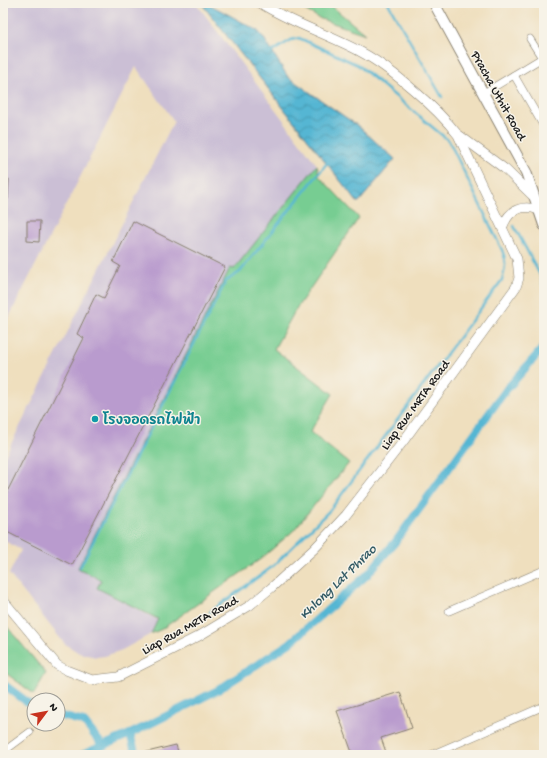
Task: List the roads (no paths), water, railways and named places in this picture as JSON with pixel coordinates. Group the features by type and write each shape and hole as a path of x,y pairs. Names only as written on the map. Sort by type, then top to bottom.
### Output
{"main road":[{"name":"Pracha Uthit Road","path":"434,3 526,172 544,225"}],"street":[{"name":"Liap Rua MRTA Road","path":"3,600 58,665 66,670 92,680 118,677 200,636 249,606 271,588 314,549 346,515 402,443 516,287 519,278 517,259 503,226 458,134 446,119 411,88 362,52 260,3"},
{"path":"484,93 542,58 530,39"},
{"path":"514,75 544,127"},
{"path":"458,134 505,169 535,198"},
{"path":"503,226 508,215 517,209 530,207 539,210"},
{"path":"449,611 544,570"},
{"path":"431,755 544,706"},
{"path":"3,752 30,732"}],"water":[{"path":"201,3 207,3 257,30 288,77 358,126 395,159 359,202 357,202"}],"waterway":[{"path":"388,3 442,97"},
{"path":"210,612 272,567 330,510 502,280 505,268 505,257 502,250 449,141 358,65 299,38 291,40 270,53"},
{"path":"80,567 226,281 240,272 327,163"},
{"path":"514,226 540,275 544,289"},
{"name":"Khlong Lat Phrao","path":"82,755 130,734 218,690 290,643 367,575 396,541 506,390 544,347"},
{"path":"3,684 26,701"},
{"path":"66,717 84,722 103,746"},
{"path":"130,734 136,755"}],"place":[{"name":"โรงจอดรถไฟฟ้า","path":"95,419"}]}
